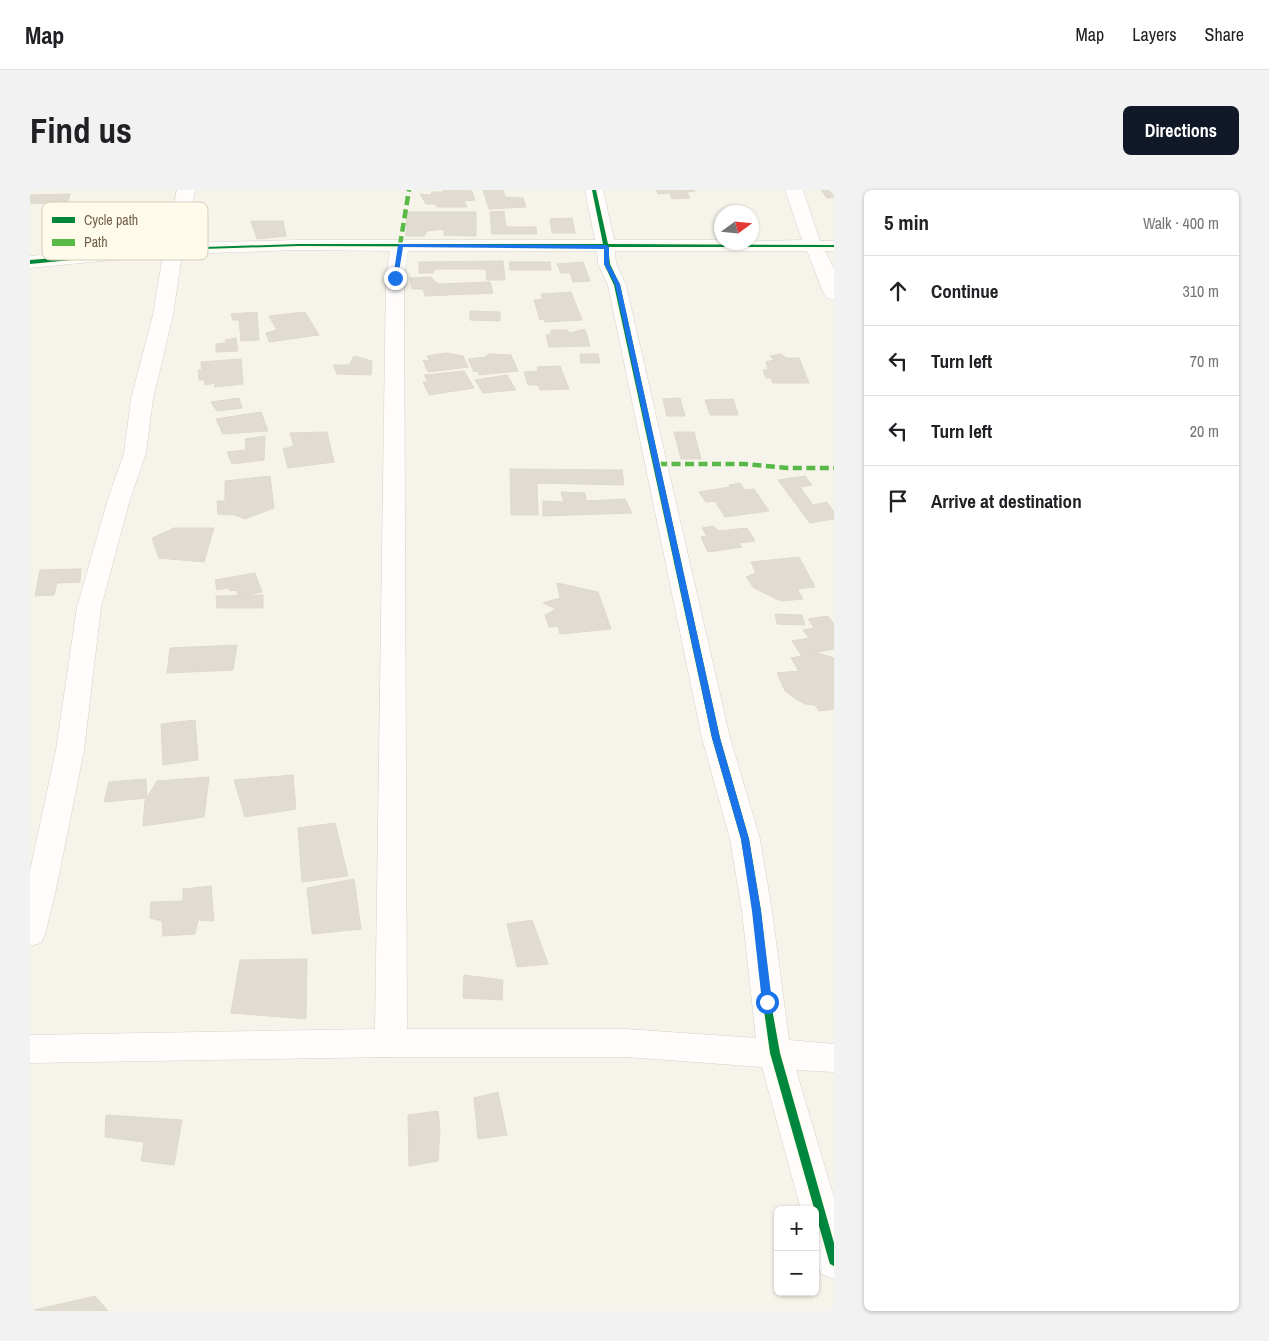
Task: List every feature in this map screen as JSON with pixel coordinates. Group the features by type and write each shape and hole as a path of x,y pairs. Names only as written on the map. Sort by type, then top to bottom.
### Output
{"street":[{"path":"594,190 606,247 607,264 617,284 716,738 745,839 757,911 767,1002 775,1053 834,1261"},
{"path":"794,190 813,246 834,294"},
{"path":"208,248 298,245 834,246"},
{"path":"391,1043 394,346 395,278 400,245"},
{"path":"30,262 52,260"},
{"path":"30,934 70,750 89,607 134,453 142,400 163,315 172,260"},
{"path":"30,1049 391,1043 626,1043 834,1058"}],"building":[{"path":"444,190 472,191 475,200 464,201 467,207 437,207 435,204 426,204 420,194 431,195 432,192 443,192"},
{"path":"483,190 503,190 505,197 523,198 526,207 489,209"},
{"path":"656,190 695,191 687,192 690,198 672,199 669,193 658,194"},
{"path":"821,190 834,190 834,197 827,198"},
{"path":"70,194 68,202 42,203 30,203 30,195"},
{"path":"504,211 506,227 536,227 537,234 492,234 490,212"},
{"path":"407,212 476,212 476,236 444,235 444,229 427,231 424,236 406,236"},
{"path":"572,218 575,233 552,233 550,219"},
{"path":"251,221 283,221 286,236 257,239"},
{"path":"503,261 505,280 487,280 486,269 435,269 433,273 419,273 419,262"},
{"path":"509,262 550,262 551,270 510,270"},
{"path":"583,262 590,281 573,282 570,273 561,273 557,264"},
{"path":"431,277 438,284 490,282 493,293 425,296 423,289 412,289 410,278"},
{"path":"571,292 582,320 545,322 544,319 540,320 534,300 543,299 541,294"},
{"path":"470,311 500,312 500,321 470,320"},
{"path":"257,312 259,340 241,341 239,320 233,320 231,314"},
{"path":"305,312 319,335 269,342 266,333 277,330 269,316"},
{"path":"585,329 590,346 549,347 546,335 551,334 551,330 567,330 570,333"},
{"path":"236,338 238,351 216,352 216,344 226,343 225,340"},
{"path":"446,353 463,356 468,367 428,372 423,360 430,361 427,356"},
{"path":"488,354 511,355 518,371 479,375 478,371 474,372 468,359 486,357"},
{"path":"580,354 598,354 600,363 581,363"},
{"path":"781,354 786,358 799,358 809,383 773,383 771,378 766,378 763,370 768,370 766,362 774,360 770,356"},
{"path":"354,356 372,361 371,375 337,374 333,365 349,365"},
{"path":"241,359 243,384 214,387 216,383 205,385 204,380 199,380 198,370 202,370 201,362"},
{"path":"560,366 569,389 540,390 538,385 528,385 524,372 539,371 537,367"},
{"path":"464,371 474,388 429,395 423,382 428,382 424,375"},
{"path":"507,375 516,390 483,393 475,380"},
{"path":"239,398 242,408 217,411 211,402"},
{"path":"680,398 685,416 667,416 663,399"},
{"path":"733,399 738,415 710,415 705,400"},
{"path":"261,412 268,431 223,434 216,419"},
{"path":"327,432 334,462 288,468 283,449 294,446 290,433"},
{"path":"674,432 694,432 701,459 681,459"},
{"path":"265,436 264,460 232,464 227,452 246,450 245,439"},
{"path":"510,469 622,470 624,485 537,483 538,515 511,515"},
{"path":"270,476 274,508 245,519 235,515 218,514 217,501 225,501 225,481"},
{"path":"805,476 812,485 800,487 813,505 827,502 834,512 834,519 810,523 778,480"},
{"path":"740,483 745,490 754,489 769,511 725,517 715,501 706,502 699,492 730,487 729,485"},
{"path":"561,492 585,493 586,501 625,499 632,513 543,516 543,501 564,502"},
{"path":"713,526 719,531 747,528 755,541 739,543 742,547 708,552 701,537 707,536 702,528"},
{"path":"174,528 214,528 204,562 159,558 152,538"},
{"path":"799,557 815,587 797,589 803,599 781,601 754,588 746,577 756,573 751,562"},
{"path":"81,569 80,582 57,583 54,595 35,596 40,570"},
{"path":"255,573 262,592 238,597 237,590 230,591 228,588 217,590 215,580"},
{"path":"557,583 598,592 611,629 560,634 558,626 549,627 545,615 556,609 543,603 560,598"},
{"path":"263,595 263,608 217,608 216,596"},
{"path":"775,614 802,615 805,625 777,624"},
{"path":"828,616 834,624 834,649 801,655 792,641 809,638 803,630 814,628 808,619"},
{"path":"237,645 233,670 167,673 170,648"},
{"path":"818,653 834,658 834,709 819,711 815,705 797,700 785,691 777,673 799,671 791,658"},
{"path":"195,720 198,760 163,765 161,724"},
{"path":"293,775 296,809 245,817 234,780"},
{"path":"209,777 204,817 143,826 145,801 157,781"},
{"path":"146,779 147,798 104,802 109,782"},
{"path":"335,823 348,876 302,882 298,828"},
{"path":"354,879 361,929 312,934 307,888"},
{"path":"211,886 214,921 198,920 195,934 163,936 162,921 150,918 151,902 183,901 183,889"},
{"path":"532,920 548,964 517,967 507,924"},
{"path":"307,959 306,1019 231,1013 240,960"},
{"path":"464,975 503,980 502,1000 463,998"},
{"path":"498,1092 507,1135 478,1139 474,1098"},
{"path":"438,1111 440,1128 438,1161 409,1166 408,1115"},
{"path":"106,1115 182,1120 174,1165 141,1161 144,1142 105,1137"},
{"path":"95,1296 108,1311 30,1311"}],"marked path":[{"path":"400,245 409,190"},
{"path":"658,464 744,464 788,468 834,468"}],"cycle path":[{"path":"594,190 606,247 607,264 617,285 716,738 745,839 757,911 767,1003 775,1053 834,1261"},
{"path":"208,248 298,245 834,246"},
{"path":"30,262 52,260"}],"route":[{"path":"395,278 400,245 606,247 607,264 617,284 658,464 716,738 745,839 757,911 767,1002"}]}
